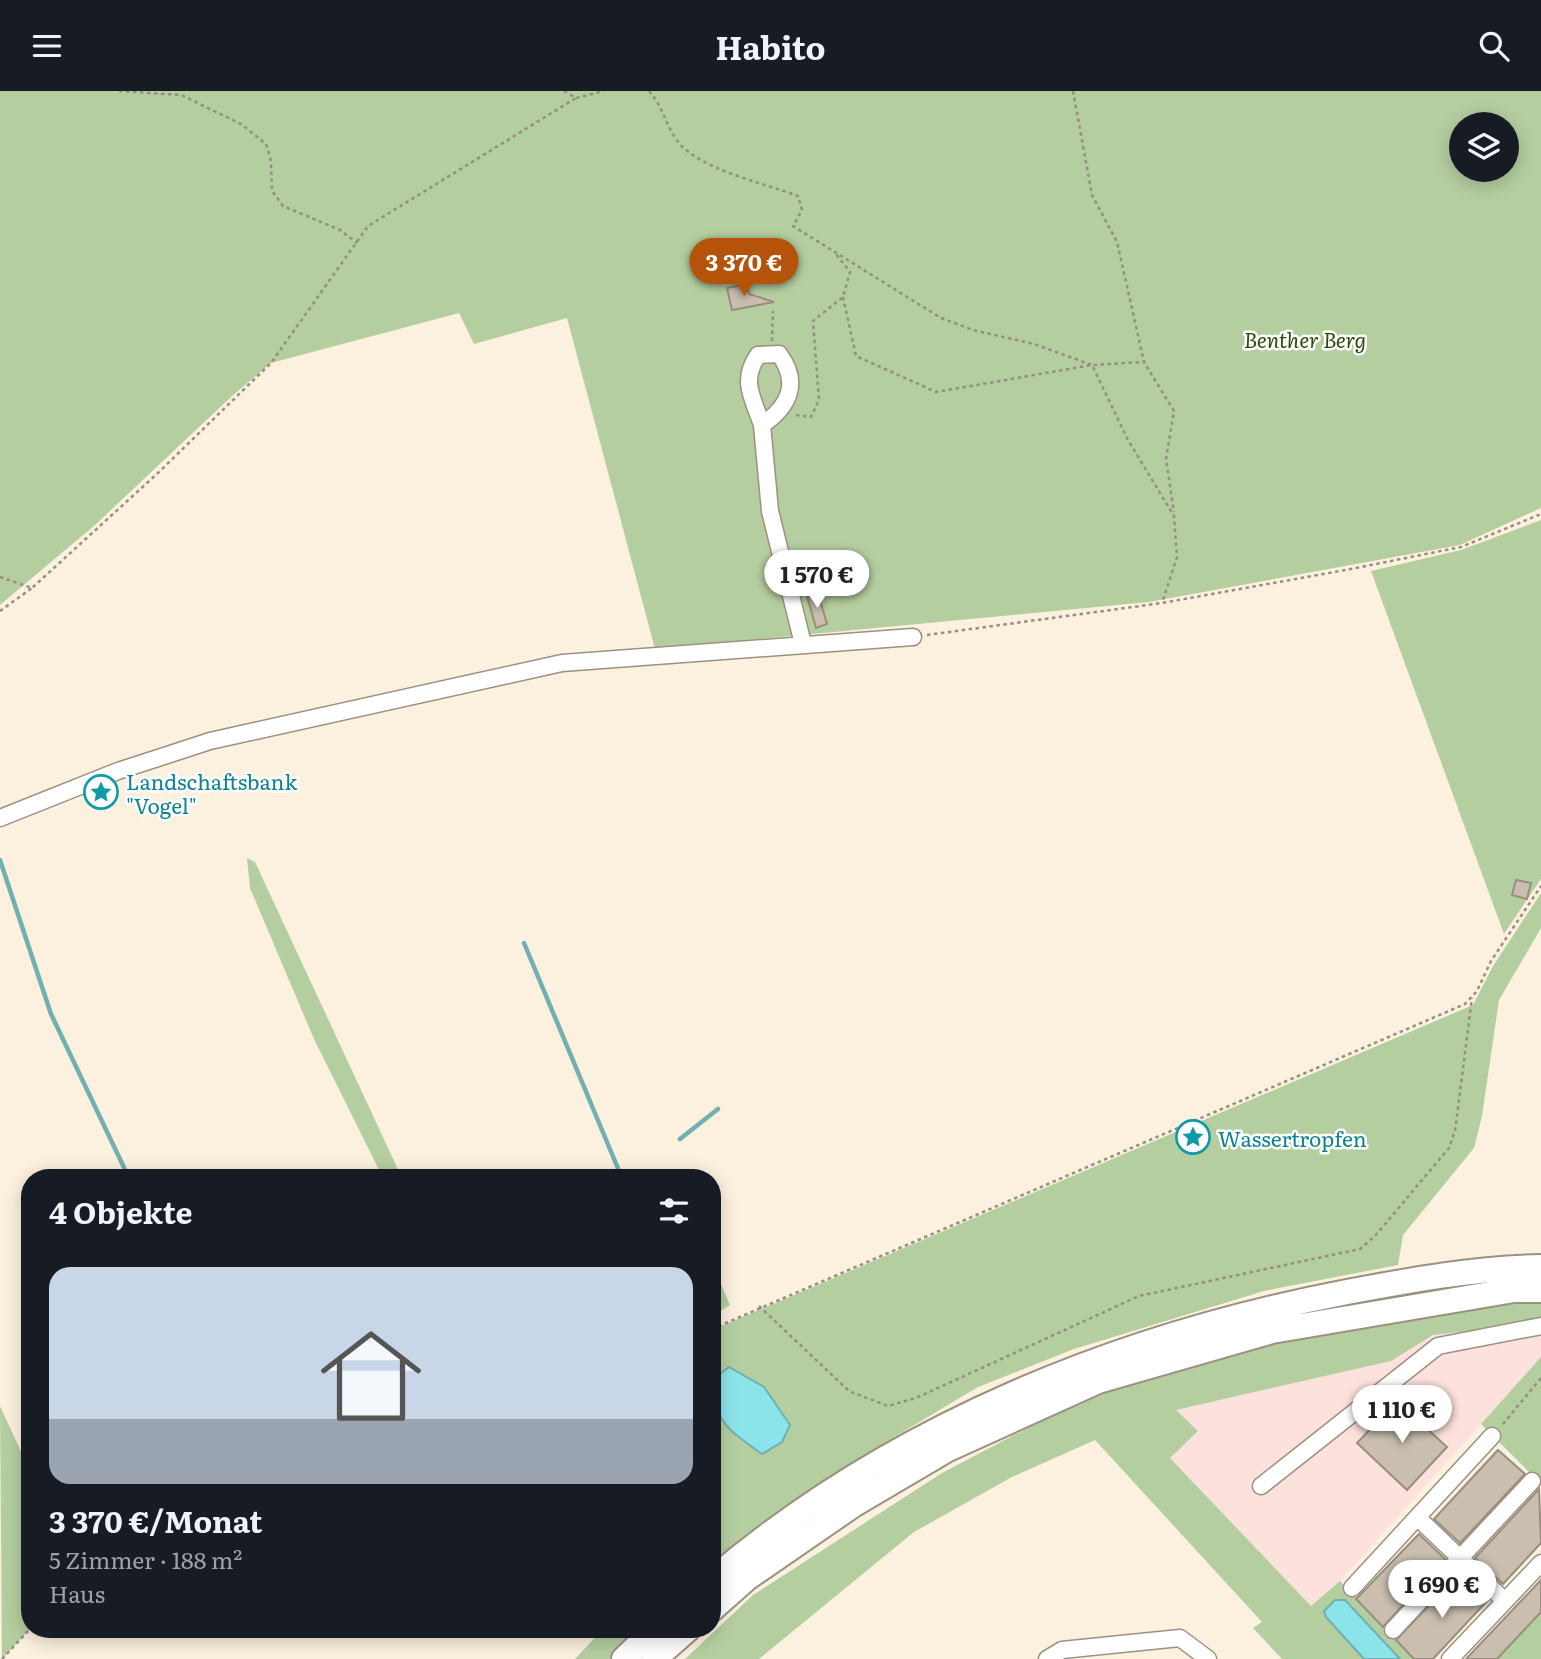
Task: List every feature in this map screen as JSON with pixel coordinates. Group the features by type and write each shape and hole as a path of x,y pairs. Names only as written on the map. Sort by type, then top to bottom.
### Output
{"highway":[{"path":"721,1572 840,1487 934,1433 1038,1381 1169,1335 1259,1309 1396,1283 1505,1268 1541,1267"},
{"path":"721,1601 747,1578 853,1505 948,1449 1098,1381 1272,1331 1514,1290 1541,1290"},
{"path":"624,1659 646,1638"},
{"path":"654,1659 678,1638"}],"lane":[{"path":"762,425 779,413 791,386 791,370 779,354 758,355 748,370 750,390 762,425 770,511 803,645"},
{"path":"0,818 118,771 209,741 562,663 616,656 913,637"},
{"path":"1261,1486 1438,1346 1541,1326"},
{"path":"1352,1588 1492,1436"},
{"path":"1393,1630 1532,1481"},
{"path":"1418,1518 1505,1601"},
{"path":"1450,1659 1541,1563"},
{"path":"1047,1659 1062,1650 1180,1638 1208,1659"}],"path":[{"path":"119,91 181,95 241,124 266,143 272,191 283,206 340,230 357,243"},
{"path":"564,91 576,98"},
{"path":"0,611 32,588 159,472 271,363 368,226 576,98 603,91"},
{"path":"649,91 656,98 676,139 693,158 798,196 802,210 793,226 834,252 942,318 973,330 1034,344 1092,365 1128,440 1174,516"},
{"path":"1073,91 1092,195 1117,242 1144,362 1174,411 1166,459 1177,557 1162,603"},
{"path":"834,252 850,272 843,297 856,356 936,392 1092,365 1144,362"},
{"path":"779,413 810,417 819,400 813,321 843,297"},
{"path":"771,355 773,311"},
{"path":"913,637 1162,603 1461,547 1541,515"},
{"path":"0,577 32,588"},
{"path":"759,1306 849,1391 888,1406 916,1398 1139,1296 1360,1249 1375,1236 1449,1148 1455,1131 1472,998 1491,961 1541,886"},
{"path":"721,1325 759,1306 1423,1024 1472,998"},
{"path":"1492,1436 1541,1378"},
{"path":"2,1659 22,1638"}],"shaded area":[{"path":"1541,1321 1541,1357 1340,1581 1311,1606 1169,1457 1198,1431 1175,1410 1391,1361 1433,1335"}],"green space":[{"name":"Benther Berg","path":"0,91 1541,91 1541,508 1460,545 1149,602 655,649 567,318 474,344 459,313 271,363 95,525 0,605"},
{"path":"1541,520 1541,879 1504,934 1371,571 1461,550"},
{"path":"247,858 255,862 398,1169 379,1169 314,1039 250,888"},
{"path":"1541,893 1541,928 1499,1000 1482,1116 1474,1148 1403,1235 1398,1265 1264,1291 1074,1349 978,1387 896,1436 769,1521 721,1561 721,1416 737,1437 763,1454 782,1442 764,1387 729,1367 721,1373 721,1326 1473,1005 1493,966"},
{"path":"721,1284 730,1305 721,1310"},
{"path":"1541,1290 1541,1323 1433,1335 1391,1361 1176,1410 1198,1431 1170,1458 1311,1606 1340,1581 1414,1659 1282,1659 1253,1628 1262,1622 1095,1440 1012,1477 914,1532 759,1659 685,1659 707,1638 721,1638 721,1625 753,1595 942,1473 1062,1410 1098,1381 1272,1331"},
{"path":"1541,1357 1541,1484 1481,1424"},
{"path":"0,1406 21,1452 22,1638 2,1659"},
{"path":"1541,1612 1541,1659 1497,1659"},
{"path":"595,1638 630,1638 609,1659 575,1659"}],"water":[{"path":"729,1367 764,1387 790,1425 782,1442 762,1454 725,1424 721,1418 721,1373"},
{"path":"1335,1600 1345,1600 1400,1659 1364,1659 1326,1617 1324,1611"}],"building":[{"path":"747,284 749,294 774,302 732,310 727,288"},
{"path":"818,593 827,624 816,628 807,596"},
{"path":"1516,880 1531,883 1527,899 1512,895"},
{"path":"1397,1401 1447,1447 1407,1490 1357,1443"},
{"path":"1498,1450 1525,1474 1460,1543 1434,1519"},
{"path":"1539,1489 1541,1543 1503,1584 1475,1558"},
{"path":"1419,1534 1445,1559 1383,1627 1356,1599"},
{"path":"1460,1573 1488,1600 1433,1659 1414,1659 1396,1640"},
{"path":"1541,1580 1541,1612 1497,1659 1466,1659"}],"waterway":[{"path":"0,860 51,1014 125,1169"},
{"path":"524,943 618,1169"},
{"path":"680,1139 718,1109"}],"place":[{"name":"Landschaftsbank \"Vogel\"","path":"101,792"},
{"name":"Wassertropfen","path":"1193,1137"}]}
